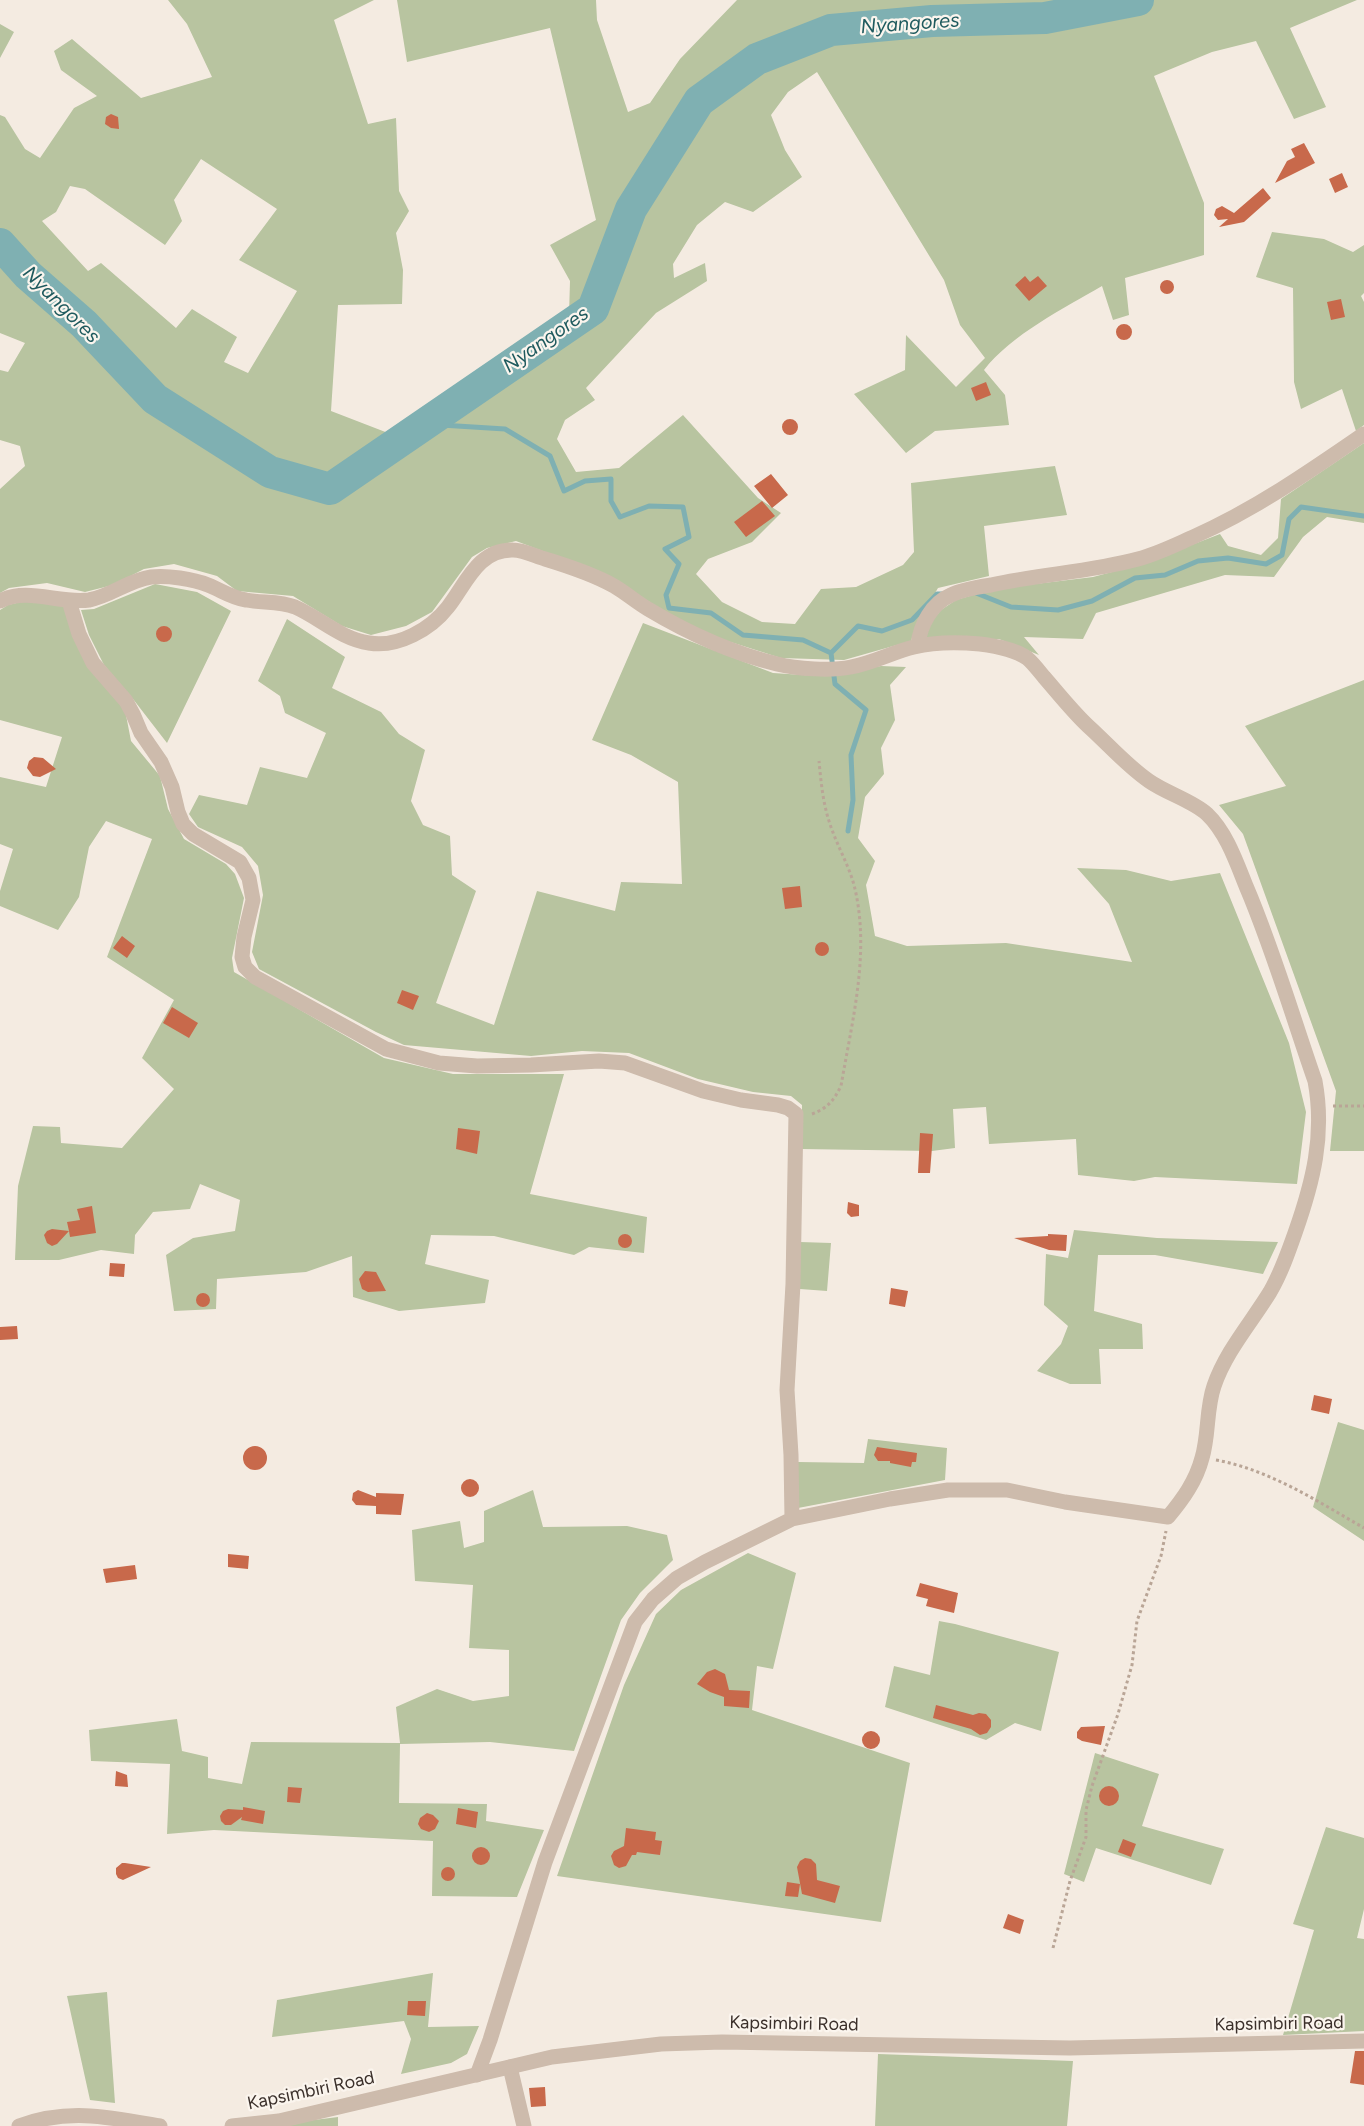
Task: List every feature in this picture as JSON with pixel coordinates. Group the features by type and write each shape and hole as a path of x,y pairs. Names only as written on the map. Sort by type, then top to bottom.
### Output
{"street":[{"path":"918,645 919,635 933,608 951,594 1007,581 1099,568 1140,559 1169,548 1228,522 1287,486 1364,434"},
{"path":"0,601 6,597 39,595 69,601 90,600 152,576 173,578 204,583 246,600 289,605 306,612 339,633 368,643 388,643 409,638 437,619 447,609 468,576 482,561 496,552 516,550 570,567 613,585 646,608 699,636 781,665 813,668 850,667 918,645 978,644 1008,649 1026,658 1078,716 1146,779 1209,815 1230,848 1256,908 1315,1081 1320,1106 1316,1162 1309,1193 1287,1256 1271,1290 1229,1354 1214,1386 1202,1457 1191,1485 1168,1517 1077,1504 1007,1490 948,1490 890,1499 792,1519 677,1578 653,1599 635,1622 545,1862 490,2040 477,2074"},
{"path":"69,601 79,634 93,663 126,701 141,733 161,762 172,787 183,824 193,834 240,862 249,878 253,900 243,937 242,957 245,967 255,977 386,1049 439,1063 477,1066 599,1061 625,1063 703,1090 741,1100 778,1105 796,1114 793,1284 787,1390 792,1519"},
{"name":"Kapsimbiri Road","path":"232,2126 279,2121 552,2057 661,2044 722,2042 1070,2048 1364,2041"},
{"path":"510,2067 524,2126"},
{"path":"19,2126 37,2119 68,2115 99,2116 160,2126"}],"path":[{"path":"796,1114 813,1114 824,1110 833,1101 841,1086 859,976 860,922 854,887 830,823 819,760"},
{"path":"1320,1106 1364,1106"},
{"path":"1202,1457 1242,1465 1272,1477 1364,1528"},
{"path":"1053,1948 1070,1881 1086,1838 1086,1810 1092,1786 1121,1704 1132,1665 1137,1621 1161,1556 1168,1517"}],"green space":[{"path":"168,0 374,0 334,20 368,124 396,118 399,191 409,211 396,233 403,270 402,304 338,305 331,411 388,433 407,425 429,404 569,315 570,281 550,245 596,220 550,28 407,62 397,0 596,0 597,20 628,112 650,103 680,59 737,0 1357,0 1290,28 1326,107 1294,119 1256,41 1212,52 1154,76 1204,203 1204,255 1125,278 1129,315 1113,320 1102,286 1039,323 1008,345 984,370 1005,395 1009,425 935,431 906,453 854,394 905,370 906,335 956,387 985,358 960,325 944,280 817,72 788,92 771,115 785,150 802,177 753,212 725,202 697,225 673,264 674,278 705,263 707,281 656,313 586,388 595,400 565,420 557,439 576,472 619,468 683,415 758,498 781,513 752,542 708,559 696,574 722,602 762,622 795,624 821,589 856,587 903,565 914,552 911,483 1055,466 1067,515 984,526 989,576 938,588 916,625 911,641 844,660 781,658 718,638 670,615 609,576 516,541 487,548 472,557 432,612 406,626 371,635 342,626 293,596 237,591 217,576 174,564 144,569 113,585 85,592 47,583 9,588 0,593 0,489 25,466 20,446 0,440 0,370 8,372 25,343 0,333 0,115 5,117 25,149 40,158 74,108 97,96 61,70 54,51 72,39 141,98 212,77 187,24","holes":["201,159 277,209 239,260 297,291 248,373 224,362 237,337 192,309 176,328 101,263 88,271 42,221 56,212 70,186 85,189 165,245 182,221 174,200"]},
{"path":"0,24 14,32 0,58"},
{"path":"1272,232 1324,239 1353,252 1364,245 1364,293 1361,296 1364,302 1364,425 1356,431 1342,389 1301,409 1294,382 1293,288 1256,277"},
{"path":"1364,443 1364,523 1327,517 1303,537 1274,577 1225,575 1096,613 1083,639 1024,637 1039,655 999,639 925,639 932,621 941,610 956,600 994,589 1093,577 1142,564 1220,534 1228,546 1261,555 1278,538 1281,499"},
{"path":"155,584 197,592 231,611 167,743 104,665 89,635 81,610 94,609"},
{"path":"33,599 65,606 126,715 131,741 160,776 168,809 184,839 226,864 235,874 244,898 232,958 234,972 384,1058 453,1074 564,1074 530,1194 647,1217 644,1253 589,1247 574,1255 494,1236 431,1235 425,1264 489,1280 485,1303 399,1311 353,1297 352,1256 306,1272 217,1279 216,1309 174,1311 166,1255 193,1238 235,1231 240,1200 200,1184 190,1209 153,1212 135,1235 134,1254 101,1250 59,1260 15,1260 18,1186 33,1126 60,1127 61,1143 122,1148 174,1089 142,1058 174,1000 107,957 152,839 106,821 89,847 79,897 58,930 0,906 0,891 13,849 0,844 0,777 46,787 62,737 0,720 0,610 8,605"},
{"path":"287,619 345,657 332,688 381,712 399,734 425,750 411,801 423,825 450,836 452,875 476,891 436,1003 494,1025 537,891 615,911 621,882 682,884 678,782 631,755 592,740 643,623 773,673 818,676 881,666 906,667 890,685 895,720 881,748 884,774 865,797 858,838 875,861 866,885 875,936 907,946 1006,943 1132,962 1109,904 1077,868 1126,870 1171,881 1220,873 1289,1043 1306,1112 1297,1184 1155,1177 1134,1181 1078,1175 1076,1139 989,1144 986,1107 953,1109 955,1148 932,1151 801,1149 802,1105 791,1096 753,1092 698,1079 629,1053 582,1051 531,1056 404,1045 259,969 252,952 263,895 258,866 242,847 198,827 189,814 199,795 247,805 260,767 307,778 326,733 285,713 280,696 258,681"},
{"path":"1364,680 1364,1151 1330,1151 1336,1091 1243,834 1219,805 1286,786 1245,726"},
{"path":"1074,1230 1157,1238 1278,1242 1263,1274 1155,1255 1098,1255 1094,1311 1142,1324 1143,1349 1099,1349 1101,1384 1070,1384 1037,1371 1061,1344 1068,1326 1044,1305 1046,1254 1068,1258"},
{"path":"800,1242 831,1243 827,1291 800,1289"},
{"path":"1338,1422 1364,1430 1364,1541 1313,1507"},
{"path":"868,1439 947,1448 945,1480 798,1508 798,1462 864,1463"},
{"path":"533,1490 543,1527 627,1526 667,1535 673,1560 640,1593 621,1620 574,1751 490,1742 400,1744 399,1803 487,1804 486,1821 544,1830 517,1897 432,1896 433,1841 214,1830 167,1834 170,1764 91,1761 89,1730 177,1719 182,1751 208,1757 208,1778 242,1784 251,1742 400,1743 396,1707 437,1689 473,1701 509,1696 509,1650 469,1648 473,1585 415,1581 412,1530 460,1521 464,1548 484,1542 484,1511"},
{"path":"748,1553 796,1573 773,1669 757,1666 752,1710 910,1763 881,1922 557,1876 624,1685 656,1614 681,1590"},
{"path":"939,1621 1059,1652 1041,1731 1015,1723 986,1740 885,1707 894,1666 930,1675"},
{"path":"1095,1753 1159,1774 1142,1826 1224,1849 1211,1885 1096,1848 1084,1882 1064,1874"},
{"path":"1326,1827 1364,1838 1364,1909 1357,1938 1364,1939 1364,2031 1283,2035 1314,1930 1293,1924"},
{"path":"433,1973 428,2027 479,2026 467,2054 451,2063 401,2074 411,2039 404,2021 272,2037 277,2000"},
{"path":"107,1992 115,2103 90,2100 67,1996"},
{"path":"878,2054 1073,2061 1067,2126 875,2126"},
{"path":"338,2117 338,2126 266,2126"}],"building":[{"path":"111,114 118,117 119,129 105,124 106,117"},
{"path":"1304,143 1315,163 1275,183 1287,161 1295,157 1291,149"},
{"path":"1342,173 1348,187 1335,193 1329,179"},
{"path":"1263,188 1271,198 1244,222 1219,227 1228,219 1218,220 1214,215 1216,209 1222,206 1234,213"},
{"path":"1025,276 1030,282 1038,276 1047,286 1029,301 1015,285"},
{"path":"1164,280 1170,280 1174,287 1170,294 1164,294 1160,290 1160,284"},
{"path":"1341,299 1345,317 1331,320 1327,302"},
{"path":"1121,324 1127,324 1132,332 1130,338 1121,340 1116,335 1116,329"},
{"path":"986,382 991,395 976,401 971,388"},
{"path":"787,419 793,419 798,427 796,433 787,435 782,430 782,424"},
{"path":"771,474 788,495 772,508 754,486"},
{"path":"762,501 775,516 746,537 734,522"},
{"path":"164,626 170,628 172,634 170,640 164,642 158,640 156,634 158,628"},
{"path":"34,757 43,758 56,769 40,777 33,776 27,768 29,761"},
{"path":"800,886 802,907 785,909 782,888"},
{"path":"122,936 135,946 127,958 113,948"},
{"path":"819,942 825,942 829,949 825,956 819,956 815,952 815,946"},
{"path":"402,990 419,996 413,1010 397,1003"},
{"path":"172,1007 198,1023 189,1038 163,1023"},
{"path":"458,1128 480,1131 477,1154 456,1149"},
{"path":"920,1133 933,1134 930,1173 918,1173"},
{"path":"848,1202 859,1205 859,1216 851,1217 847,1213"},
{"path":"92,1206 96,1233 70,1237 67,1222 80,1220 77,1209"},
{"path":"52,1229 69,1231 57,1244 52,1246 47,1243 44,1235"},
{"path":"622,1234 628,1234 632,1241 628,1248 622,1248 618,1244 618,1238"},
{"path":"1048,1234 1067,1235 1066,1251 1049,1250 1014,1238 1048,1236"},
{"path":"110,1263 125,1264 124,1277 109,1276"},
{"path":"365,1271 376,1272 386,1291 368,1292 362,1289 359,1279"},
{"path":"891,1288 908,1291 905,1307 889,1304"},
{"path":"200,1293 206,1293 210,1300 206,1307 200,1307 196,1303 196,1297"},
{"path":"17,1326 18,1339 0,1340 0,1327"},
{"path":"1314,1395 1332,1399 1329,1414 1311,1410"},
{"path":"255,1446 260,1447 266,1453 266,1463 260,1469 255,1470 250,1469 244,1463 243,1458 244,1453 250,1447"},
{"path":"877,1447 917,1453 916,1462 912,1462 911,1467 890,1463 890,1461 878,1461 874,1455"},
{"path":"466,1479 474,1479 479,1484 477,1495 466,1497 461,1492 461,1484"},
{"path":"358,1490 376,1497 376,1493 404,1494 401,1515 376,1514 376,1506 356,1505 352,1500 353,1493"},
{"path":"228,1554 249,1556 248,1569 228,1567"},
{"path":"135,1565 137,1579 106,1583 103,1569"},
{"path":"920,1583 958,1593 954,1613 926,1606 928,1599 916,1596"},
{"path":"715,1669 725,1674 729,1690 750,1691 749,1708 724,1706 724,1697 697,1684 707,1672"},
{"path":"936,1705 973,1715 986,1714 991,1720 991,1727 987,1733 980,1735 971,1729 933,1718"},
{"path":"1105,1726 1101,1745 1077,1738 1077,1732 1081,1727"},
{"path":"871,1731 877,1734 880,1740 877,1746 871,1749 865,1746 862,1740 865,1734"},
{"path":"116,1771 127,1775 128,1787 115,1786"},
{"path":"1105,1786 1113,1786 1119,1792 1119,1800 1113,1806 1105,1806 1099,1800 1099,1792"},
{"path":"288,1787 302,1788 300,1803 287,1802"},
{"path":"243,1807 265,1811 263,1824 241,1820 242,1817 231,1825 225,1825 221,1821 220,1816 223,1811 243,1810"},
{"path":"458,1808 478,1812 476,1828 456,1824"},
{"path":"427,1813 439,1821 435,1829 429,1832 421,1829 418,1824 420,1818"},
{"path":"626,1828 656,1832 655,1840 662,1841 660,1855 637,1852 636,1855 632,1855 626,1866 619,1868 614,1865 611,1856 614,1851 624,1846"},
{"path":"1123,1839 1136,1844 1131,1857 1118,1852"},
{"path":"481,1847 487,1850 490,1856 487,1862 481,1865 475,1862 472,1856 475,1850"},
{"path":"805,1858 811,1859 816,1864 817,1880 840,1886 835,1903 802,1894 797,1867"},
{"path":"122,1863 151,1867 123,1880 116,1874 116,1868"},
{"path":"445,1867 451,1867 455,1874 451,1881 445,1881 441,1877 441,1871"},
{"path":"787,1882 800,1884 798,1897 785,1896"},
{"path":"1008,1914 1024,1920 1020,1934 1003,1928"},
{"path":"408,2001 426,2001 425,2016 407,2015"},
{"path":"1355,2051 1364,2051 1364,2085 1350,2083"},
{"path":"545,2087 546,2106 531,2107 529,2088"}],"waterway":[{"name":"Nyangores","path":"0,244 28,275 84,324 155,399 270,472 330,489 593,309 631,209 699,101 757,59 831,30 932,21 1045,18 1138,0"},
{"path":"425,424 505,429 550,456 564,491 585,481 611,479 611,501 620,517 649,506 683,507 689,537 665,549 679,564 666,595 669,608 711,613 743,635 803,640 831,653 858,626 882,631 912,620 937,594 943,594"},
{"path":"976,593 1011,607 1058,610 1092,601 1135,578 1165,575 1198,561 1228,558 1266,564 1282,555 1289,519 1301,507 1364,516"},
{"path":"831,653 835,684 866,710 851,755 853,800 848,831"}]}
